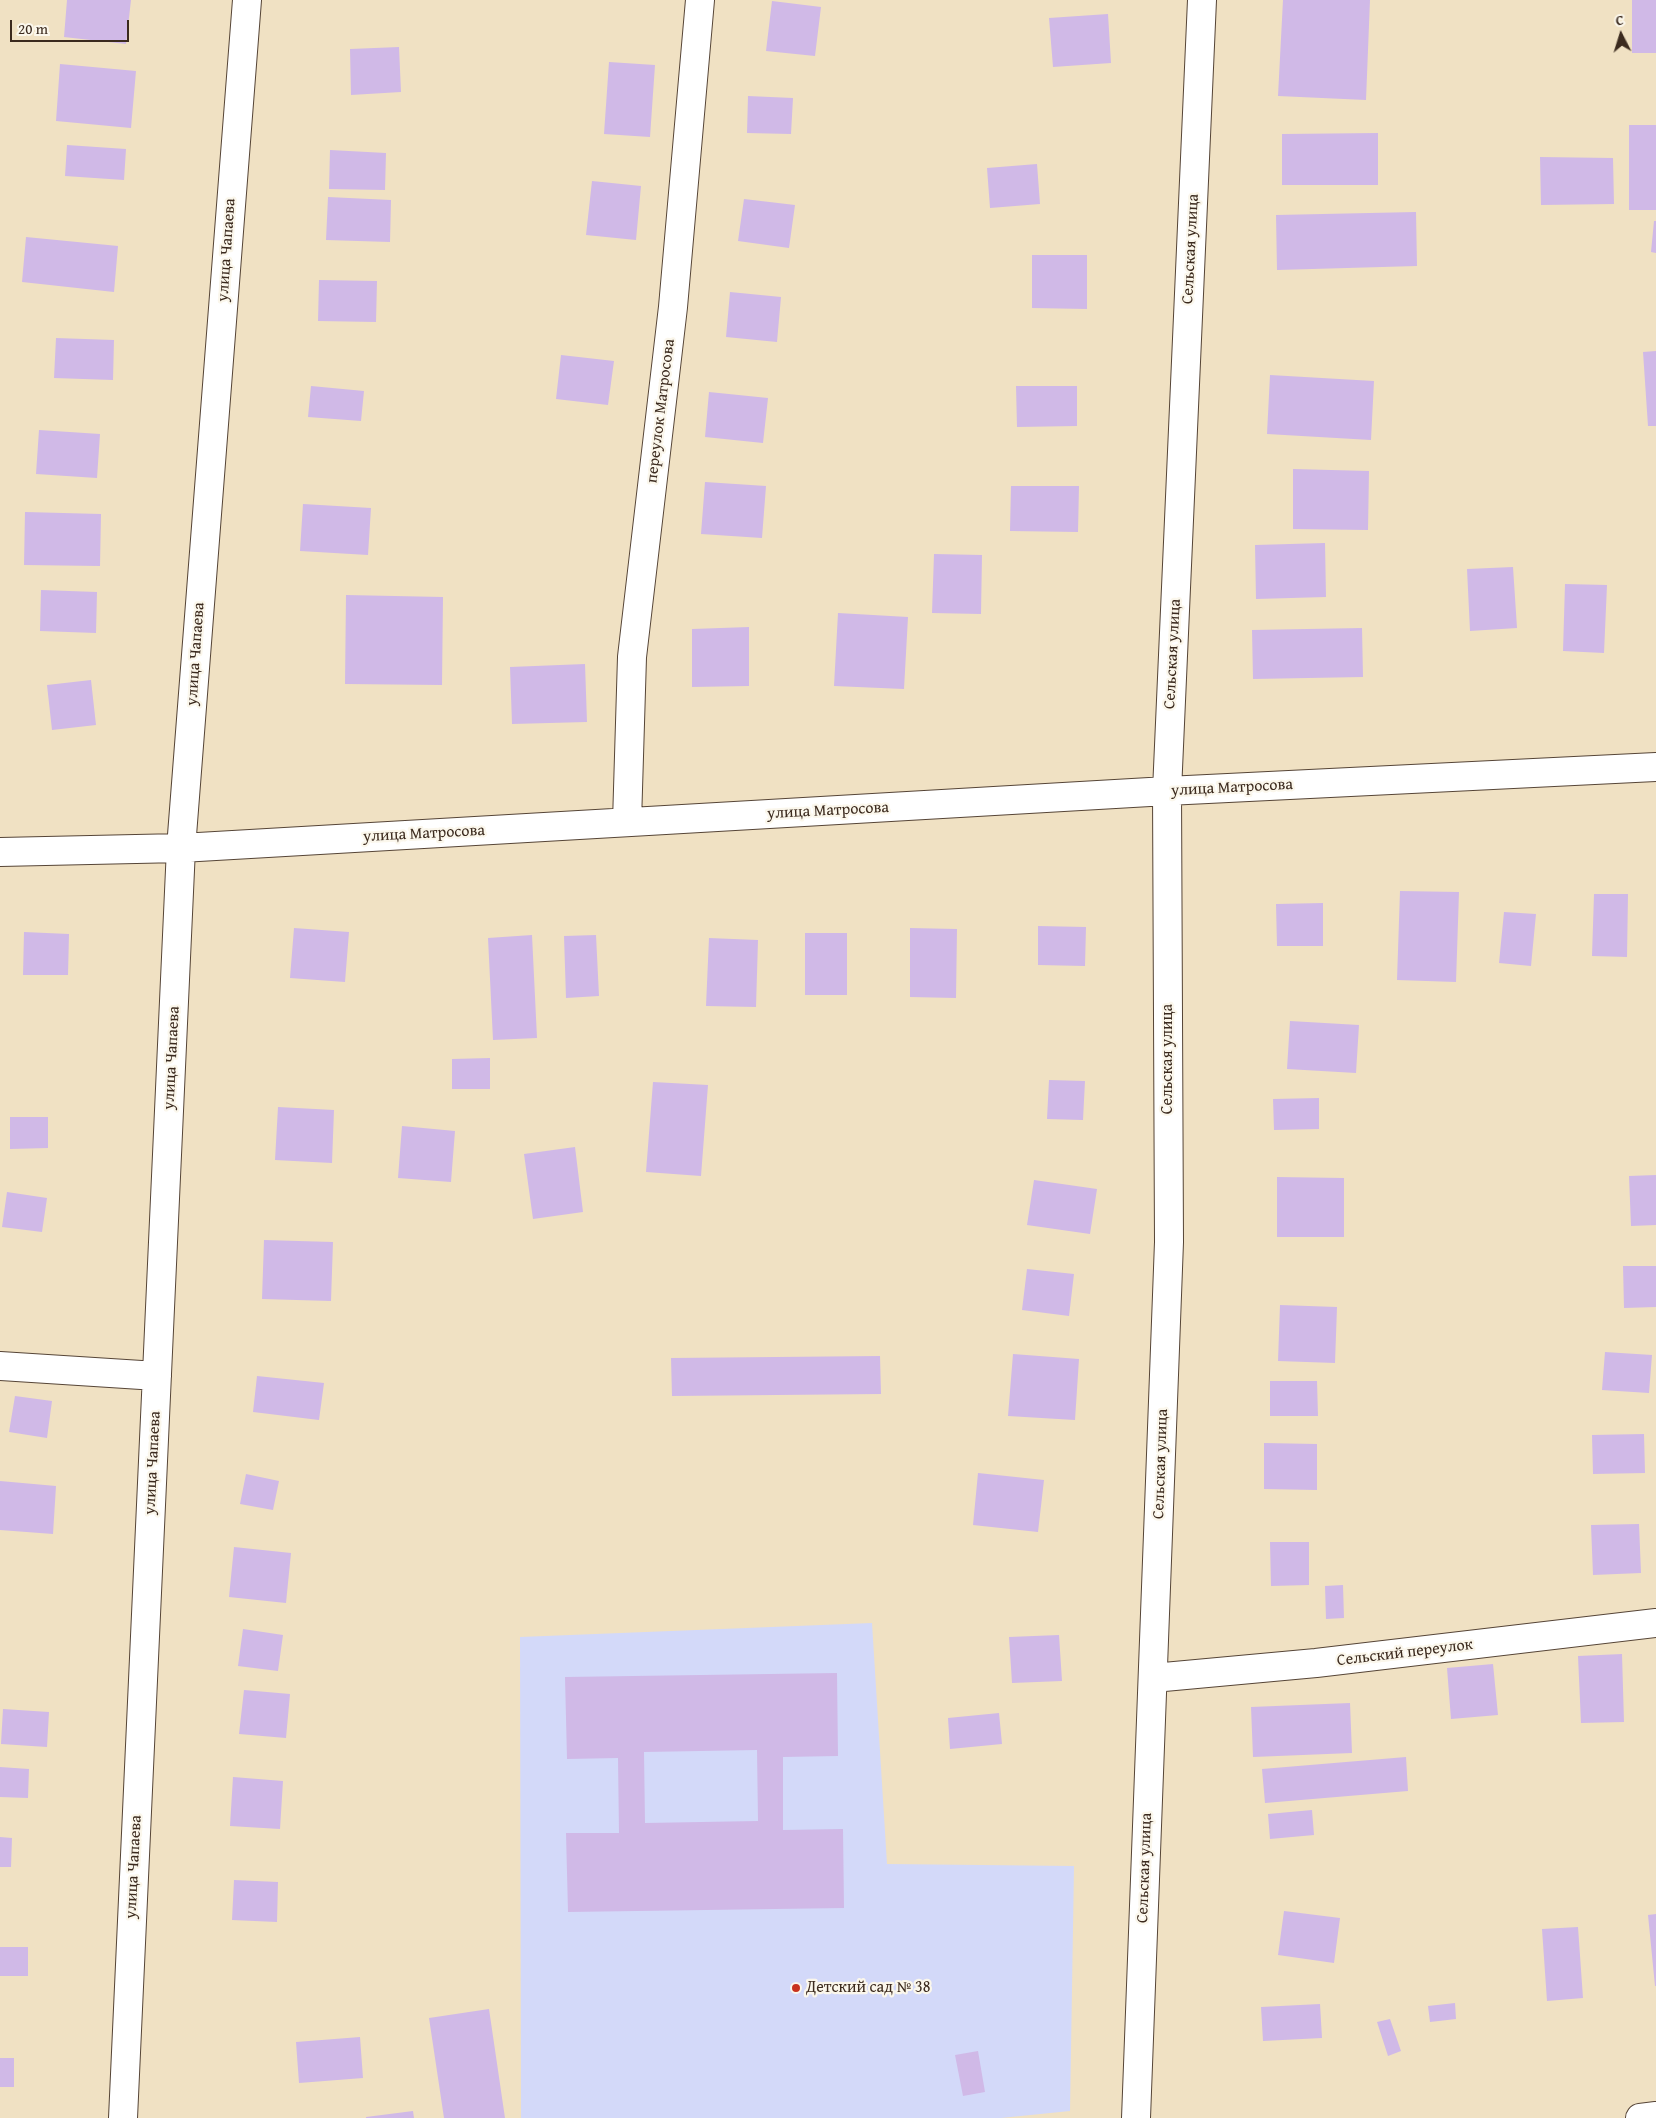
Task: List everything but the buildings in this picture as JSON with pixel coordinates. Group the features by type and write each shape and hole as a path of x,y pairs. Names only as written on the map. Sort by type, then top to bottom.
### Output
{"street":[{"name":"улица Чапаева","path":"123,2118 182,848 247,0"},
{"name":"переулок Матросова","path":"627,822 632,657 673,307 700,0"},
{"name":"Сельская улица","path":"1136,2118 1169,1242 1167,791 1202,0"},
{"name":"улица Матросова","path":"0,852 182,848 1167,791 1656,767"},
{"path":"0,1366 157,1376"},
{"name":"Сельский переулок","path":"1152,1678 1316,1663 1656,1623"},
{"path":"1640,2118 1656,2116"}],"shaded area":[{"name":"Детский сад № 38","path":"872,1623 887,1864 1074,1866 1070,2111 1001,2118 521,2118 520,1637"}],"place":[{"name":"Детский сад № 38","path":"796,1988"}]}
